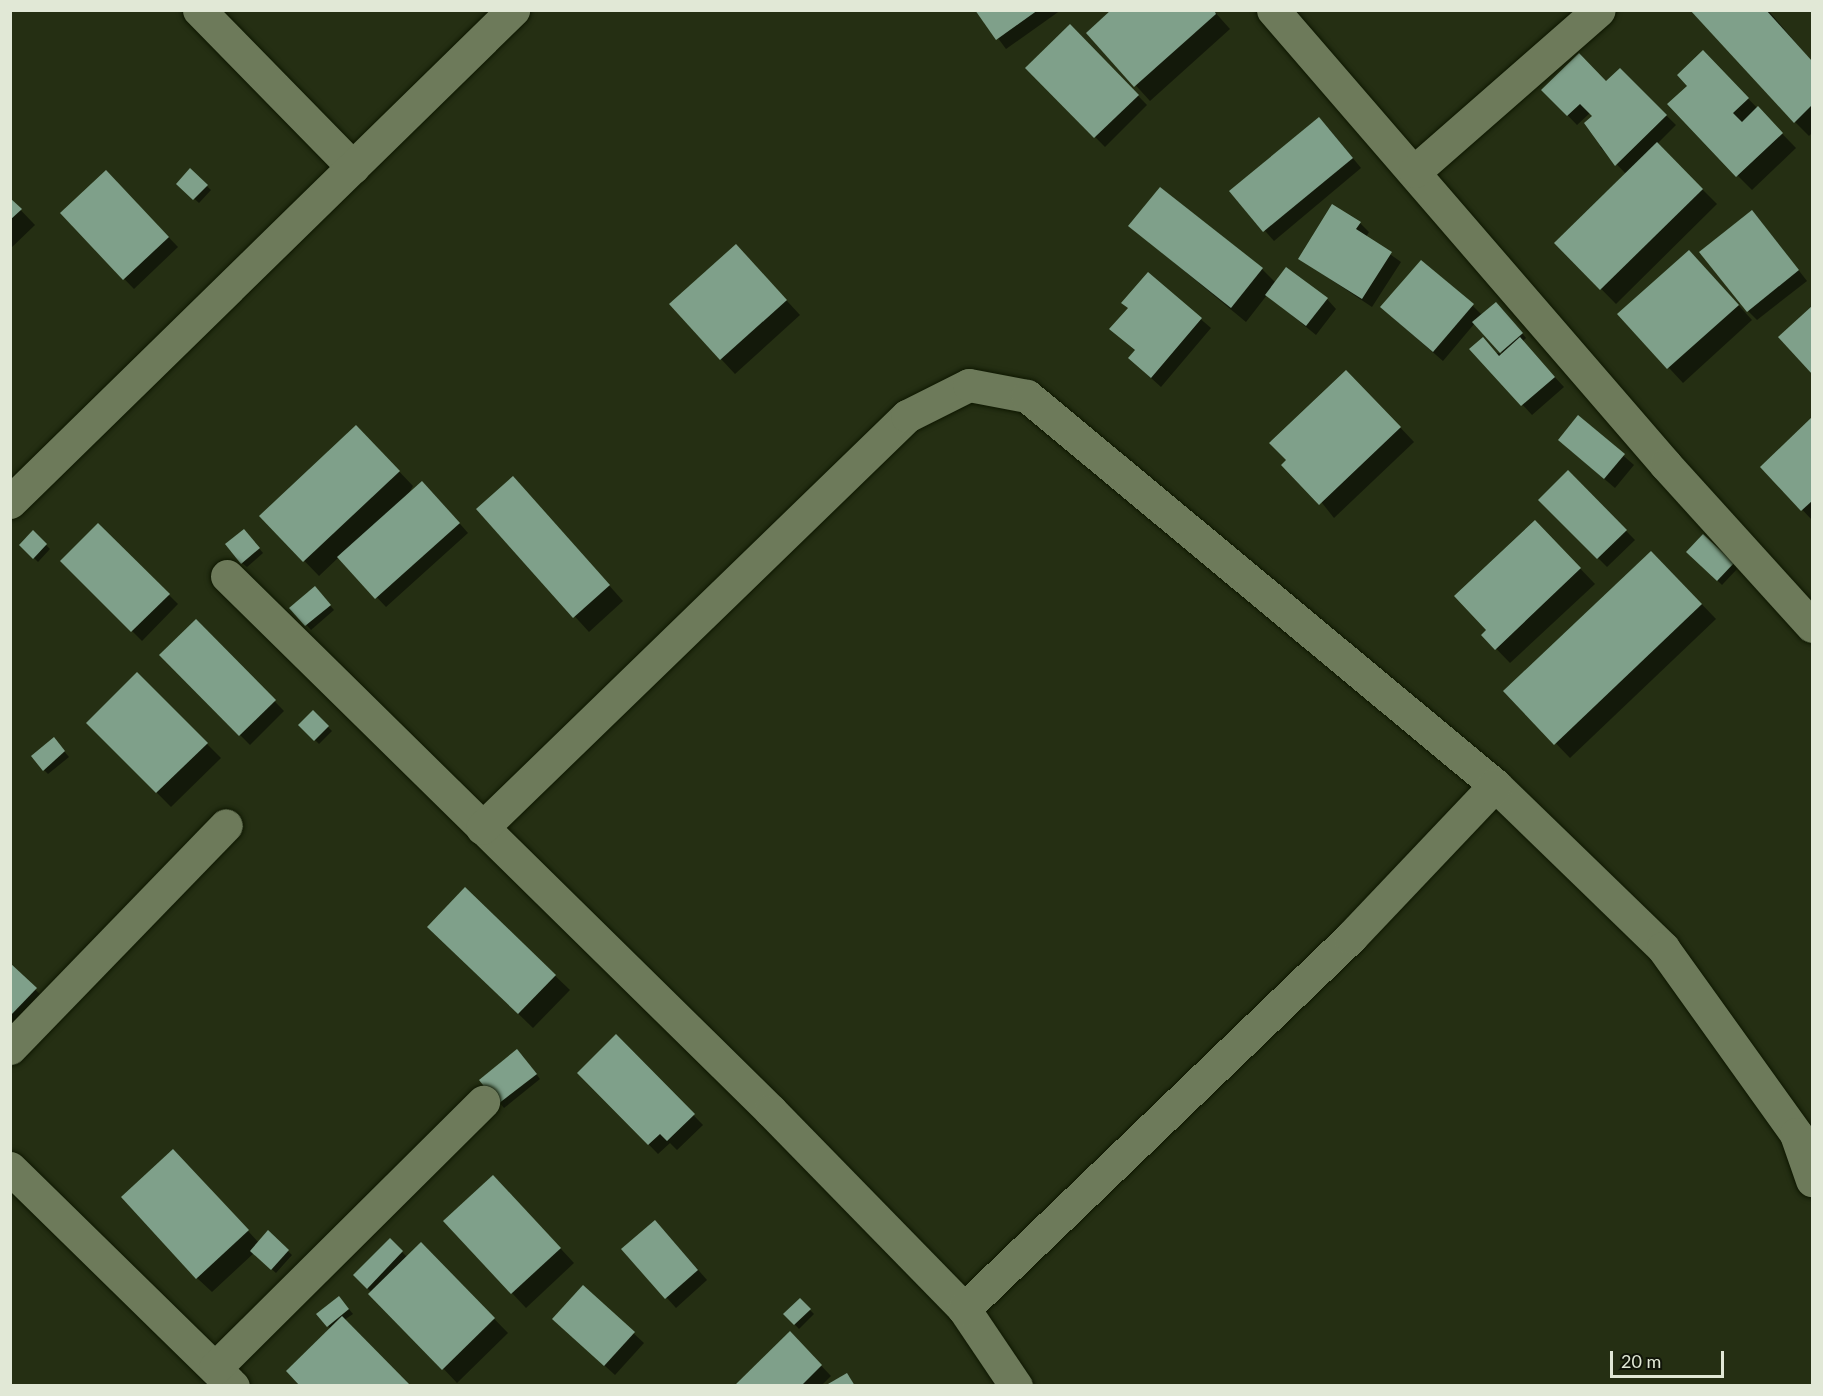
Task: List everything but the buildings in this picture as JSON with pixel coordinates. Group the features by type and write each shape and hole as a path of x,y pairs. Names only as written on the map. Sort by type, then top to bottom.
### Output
{"street":[{"path":"199,10 353,167"},
{"path":"10,502 513,10"},
{"path":"1272,10 1415,171 1666,465 1812,626"},
{"path":"1415,171 1599,10"},
{"path":"482,828 907,416 969,384 1027,396 1495,785 1663,948 1796,1134 1812,1180"},
{"path":"227,576 964,1309 1016,1386"},
{"path":"964,1309 1351,937 1495,785"},
{"path":"10,1048 226,825"},
{"path":"10,1168 224,1377 483,1102"}]}
